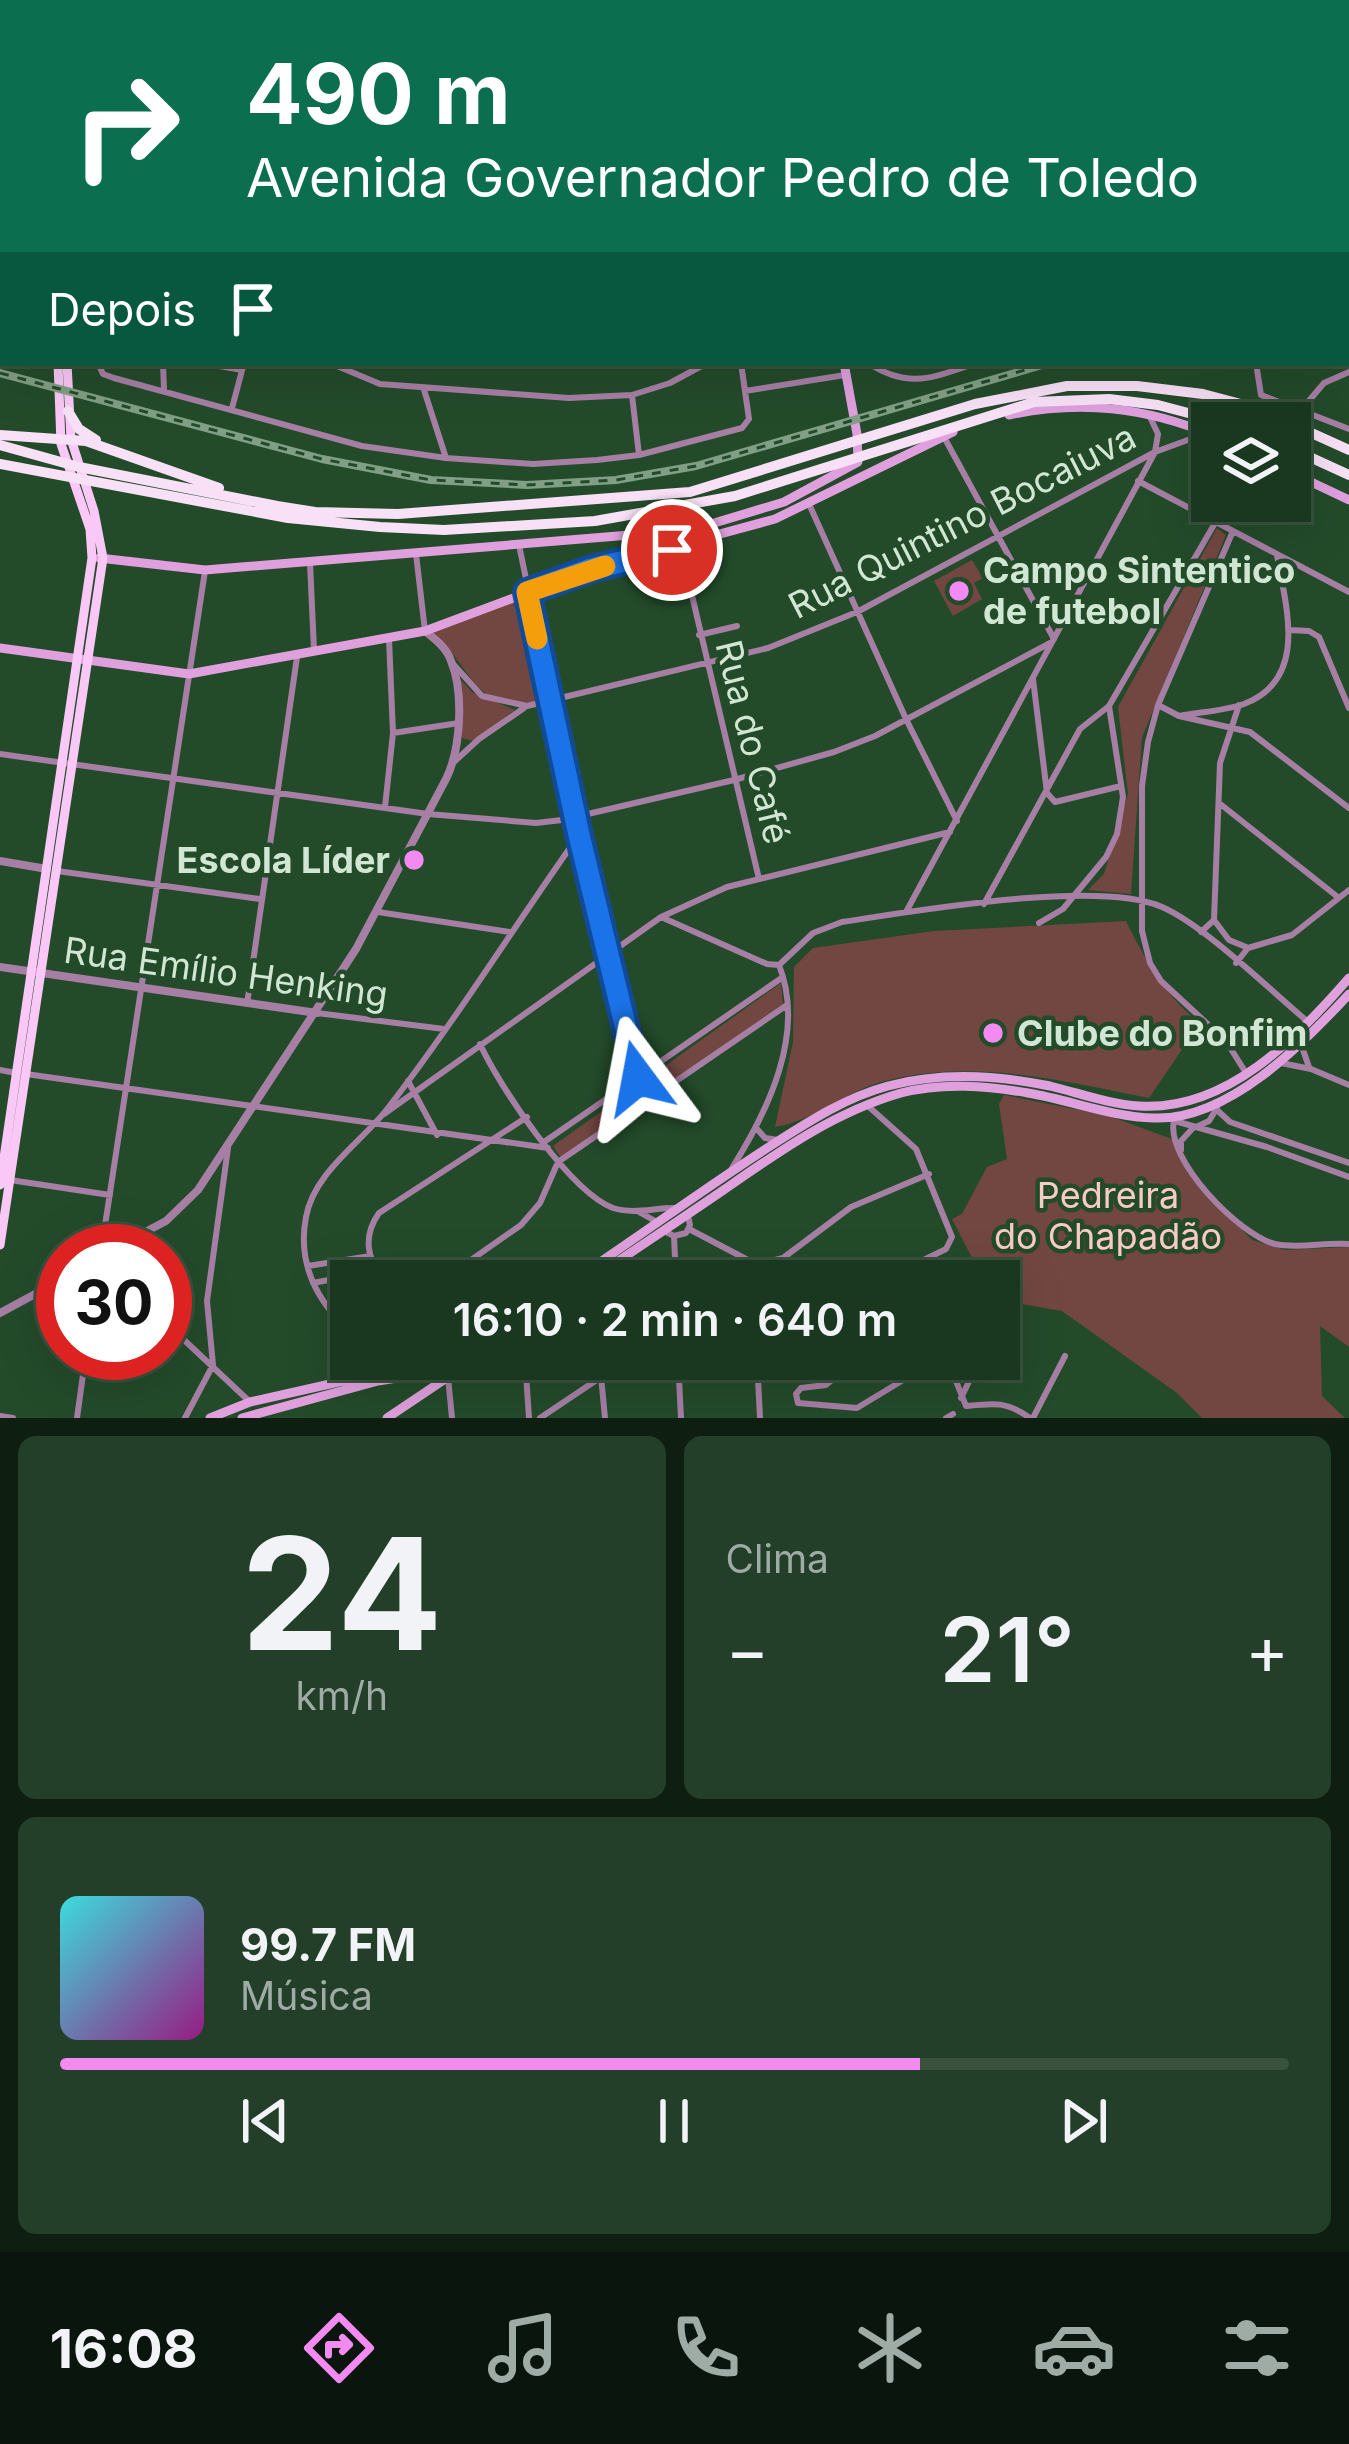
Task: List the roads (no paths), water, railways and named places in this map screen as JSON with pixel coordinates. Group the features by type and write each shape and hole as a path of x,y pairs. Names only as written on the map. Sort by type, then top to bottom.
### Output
{"highway":[{"path":"0,445 79,467 315,512 398,514 654,497 711,487 1034,390 1119,385 1203,394 1256,408 1349,450"},
{"path":"0,464 270,515 362,526 460,529 649,514 690,506 1017,406 1109,399 1191,414"},
{"path":"1017,406 1088,405"},
{"path":"65,408 85,434 238,497"},
{"path":"975,424 1002,410"},
{"path":"0,435 66,439 115,449"},
{"path":"1311,458 1349,475"},
{"path":"676,549 677,532 690,506"},
{"path":"649,514 677,532"}],"main road":[{"path":"0,1245 3,1181 98,558 66,439 59,366"},
{"path":"63,377 67,366"},
{"path":"98,558 205,570 677,532 749,515 820,486 850,470 859,458 844,369"},
{"path":"0,648 188,674 314,654 425,631 591,569 775,520 975,424 1029,411 1088,405 1149,414 1191,429"},
{"path":"1311,482 1349,500"},
{"path":"775,520 820,486"},
{"path":"683,1211 801,1137 868,1106 923,1089 988,1086 1134,1116 1173,1119 1216,1106 1301,1044 1346,995 1349,978"},
{"path":"621,1260 666,1231 728,1174 779,1140 886,1086 944,1076 1027,1082 1142,1106 1176,1102 1267,1062 1346,995"},
{"path":"1205,1093 1216,1106"},
{"path":"1173,1119 1176,1102"},
{"path":"611,1260 666,1231"},
{"path":"210,1418 250,1402 342,1380"},
{"path":"242,1418 390,1380"},
{"path":"404,1380 420,1397"},
{"path":"387,1418 444,1380"}],"street":[{"path":"100,366 104,374 362,446 533,464 639,455 742,428 749,419 741,366"},
{"path":"163,366 164,390"},
{"path":"337,366 380,385 569,398 632,394 670,383 701,366"},
{"path":"874,366 902,380 968,366"},
{"path":"1256,366 1259,392 1279,402"},
{"path":"232,408 243,367"},
{"path":"745,391 844,369"},
{"path":"1308,402 1324,382 1349,372"},
{"path":"424,390 446,458"},
{"path":"632,394 639,455"},
{"path":"907,912 1155,452 1158,434 1149,414"},
{"path":"1311,414 1349,429"},
{"path":"944,436 1053,640"},
{"name":"Rua Quintino Bocaiuva","path":"527,706 768,649 857,612 1155,452 1191,439"},
{"path":"1138,481 1349,592"},
{"path":"809,504 957,821"},
{"path":"984,904 1080,729 1109,706 1215,523"},
{"path":"1233,531 1158,706 1142,787 1142,900 1145,946 1161,981 1226,1040 1246,1073"},
{"path":"519,544 579,835 638,1078"},
{"name":"Rua do Café","path":"676,549 759,878"},
{"path":"416,554 425,631 482,696 527,706"},
{"path":"1179,716 1239,706 1267,689 1282,670 1290,630 1277,555"},
{"path":"310,562 314,654"},
{"path":"105,1224 205,570"},
{"path":"699,635 737,626"},
{"path":"1290,630 1309,631 1319,638 1349,708"},
{"path":"385,807 393,733 389,639"},
{"path":"0,754 428,814 536,823 734,780 834,752 1053,640"},
{"path":"247,1004 297,657"},
{"path":"160,1224 178,1213 229,1144 378,912 454,762 459,723 453,664"},
{"path":"1033,677 1047,793 1055,802 1121,785"},
{"path":"454,762 527,706"},
{"path":"1039,923 1057,915 1106,857 1117,834 1121,785 1109,706"},
{"path":"1158,706 1259,737 1349,808"},
{"path":"1239,706 1220,763 1214,920 1229,940 1248,948"},
{"path":"393,733 459,723"},
{"path":"1220,802 1345,892 1292,935 1248,948 1237,963"},
{"path":"330,1310 313,1283 304,1246 310,1202 322,1182 384,1114 661,917 715,890 950,832"},
{"path":"384,1114 579,835"},
{"path":"0,861 260,899"},
{"path":"779,965 805,938 823,928 907,912 1072,896 1142,900 1175,914 1200,932 1310,1023"},
{"path":"378,912 510,932"},
{"path":"661,917 779,965"},
{"path":"1200,932 1214,920"},
{"path":"728,1174 757,1129 779,1073 787,1005 779,965"},
{"name":"Rua Emílio Henking","path":"0,967 444,1029"},
{"path":"0,1070 437,1135 546,1145 783,976"},
{"path":"471,1260 521,1225 540,1202 557,1162 787,1005"},
{"path":"480,1044 572,1179 603,1203 639,1212 683,1211 689,1228"},
{"path":"1301,1044 1311,1070"},
{"path":"1281,1063 1349,1084"},
{"path":"416,1069 427,1082"},
{"path":"408,1081 437,1135"},
{"path":"868,1106 903,1133 929,1174 951,1244 921,1260"},
{"path":"1181,1154 1181,1141 1210,1121 1216,1106 1230,1122 1349,1163"},
{"path":"372,1260 367,1239 379,1213 527,1117"},
{"path":"1349,1177 1173,1119 1172,1131 1181,1154 1244,1231 1286,1246 1349,1244"},
{"path":"757,1129 765,1138 779,1140"},
{"path":"462,1138 468,1157"},
{"path":"185,1418 213,1365 207,1301 229,1144"},
{"path":"775,1260 851,1207 929,1174"},
{"path":"3,1181 110,1195"},
{"path":"639,1212 666,1231 689,1228 745,1260"},
{"path":"666,1231 672,1260"},
{"path":"308,1266 370,1256"},
{"path":"313,1283 330,1279"},
{"path":"0,1313 36,1294"},
{"path":"192,1346 250,1402"},
{"path":"955,1380 966,1406 1009,1403 1031,1418 1065,1356"},
{"path":"76,1418 82,1380"},
{"path":"448,1380 452,1418"},
{"path":"526,1380 529,1418"},
{"path":"540,1418 595,1380"},
{"path":"601,1380 605,1418"},
{"path":"680,1380 681,1418"},
{"path":"758,1380 760,1418"},
{"path":"831,1380 801,1388 796,1401 800,1406 857,1408 903,1380"},
{"path":"961,1398 970,1380"},
{"path":"0,1416 14,1418"}],"railway":[{"path":"0,373 322,459 431,480 527,485 616,480 696,466 1039,366"}],"place":[{"name":"Campo Sintentico de futebol","path":"959,591"},
{"name":"Escola Líder","path":"414,860"},
{"name":"Clube do Bonfim","path":"993,1033"}],"park label":[{"name":"Pedreira do Chapadão","path":"1108,1216"}]}
